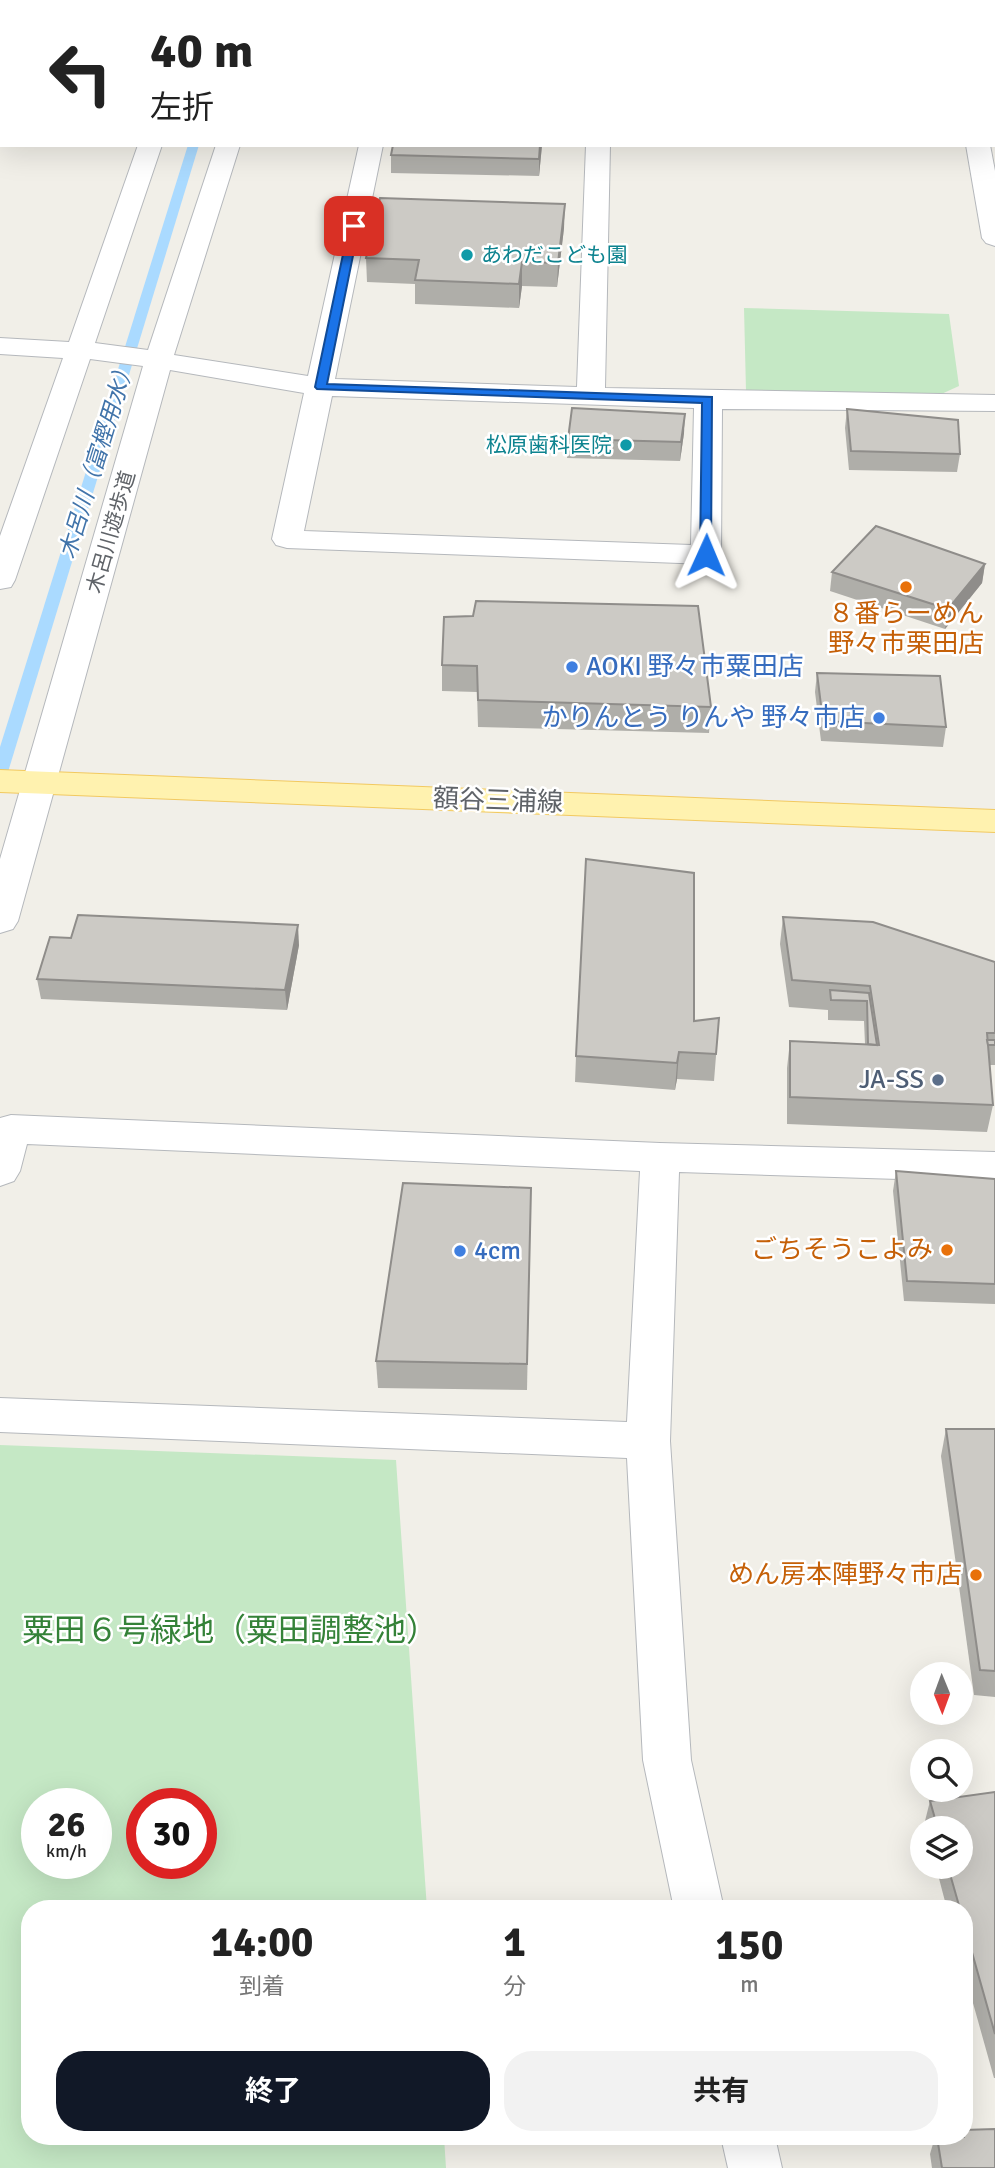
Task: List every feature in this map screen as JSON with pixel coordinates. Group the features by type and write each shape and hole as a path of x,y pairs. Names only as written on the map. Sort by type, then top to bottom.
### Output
{"main road":[{"name":"額谷三浦線","path":"19,782 995,821"}],"street":[{"path":"0,580 8,536 80,351 149,147"},
{"name":"木呂川遊歩道","path":"0,921 19,782 155,360 227,147"},
{"path":"371,147 287,539 706,555 708,400"},
{"path":"591,396 598,147"},
{"path":"978,147 995,238"},
{"path":"0,345 108,352 321,387 708,400 995,403"},
{"path":"0,1171 11,1129 660,1157 995,1167"},
{"path":"660,1157 648,1441 667,1760 697,1900"},
{"path":"0,1415 648,1441"},
{"path":"750,2145 755,2168"}],"green space":[{"path":"744,308 949,314 959,386 937,396 746,391"},
{"name":"粟田６号緑地（粟田調整池）","path":"0,1445 396,1460 426,1900 21,1900 21,2145 445,2145 446,2168 0,2168"}],"building":[{"path":"393,147 540,147 539,159 391,155"},
{"name":"あわだこども園","path":"380,198 565,204 558,263 522,262 519,284 415,280 419,260 366,258"},
{"path":"572,408 685,414 681,442 568,439"},
{"path":"847,409 958,420 960,454 851,451"},
{"path":"876,526 985,564 948,609 832,572"},
{"name":"AOKI 野々市粟田店","path":"476,601 698,606 711,707 478,700 477,666 442,665 444,617 473,616"},
{"path":"817,673 940,676 946,727 823,721"},
{"path":"586,859 694,873 694,1021 719,1018 716,1054 679,1052 677,1063 576,1056"},
{"path":"78,915 298,925 285,990 37,979 50,937 71,938"},
{"path":"783,917 873,922 995,962 995,1033 987,1033 993,1105 790,1097 790,1041 879,1045 870,986 792,980"},
{"path":"830,990 869,993 877,1045 868,1044 867,1001 831,1000"},
{"path":"987,1040 995,1040 995,1045 988,1045"},
{"name":"ごちそうこよみ","path":"896,1171 995,1179 995,1284 907,1281"},
{"path":"403,1183 531,1188 527,1364 376,1361"},
{"name":"めん房本陣野々市店","path":"946,1429 995,1429 995,1671 980,1670"},
{"path":"995,1792 995,2034 973,1956 973,1900 957,1900 951,1879 973,1879 973,1816 934,1816 930,1802 973,1802 973,1795"},
{"path":"995,2129 995,2168 942,2168 938,2145 973,2145 973,2130"}],"waterway":[{"name":"木呂川（富樫用水）","path":"0,772 193,147"}],"place":[{"name":"あわだこども園","path":"467,255"},
{"name":"松原歯科医院","path":"626,445"},
{"name":"８番らーめん 野々市栗田店","path":"906,587"},
{"name":"AOKI 野々市粟田店","path":"572,667"},
{"name":"かりんとう りんや 野々市店","path":"879,718"},
{"name":"JA-SS","path":"938,1080"},
{"name":"ごちそうこよみ","path":"947,1250"},
{"name":"4cm","path":"460,1251"},
{"name":"めん房本陣野々市店","path":"976,1575"}],"route":[{"path":"354,226 321,387 708,400 706,555"}]}
